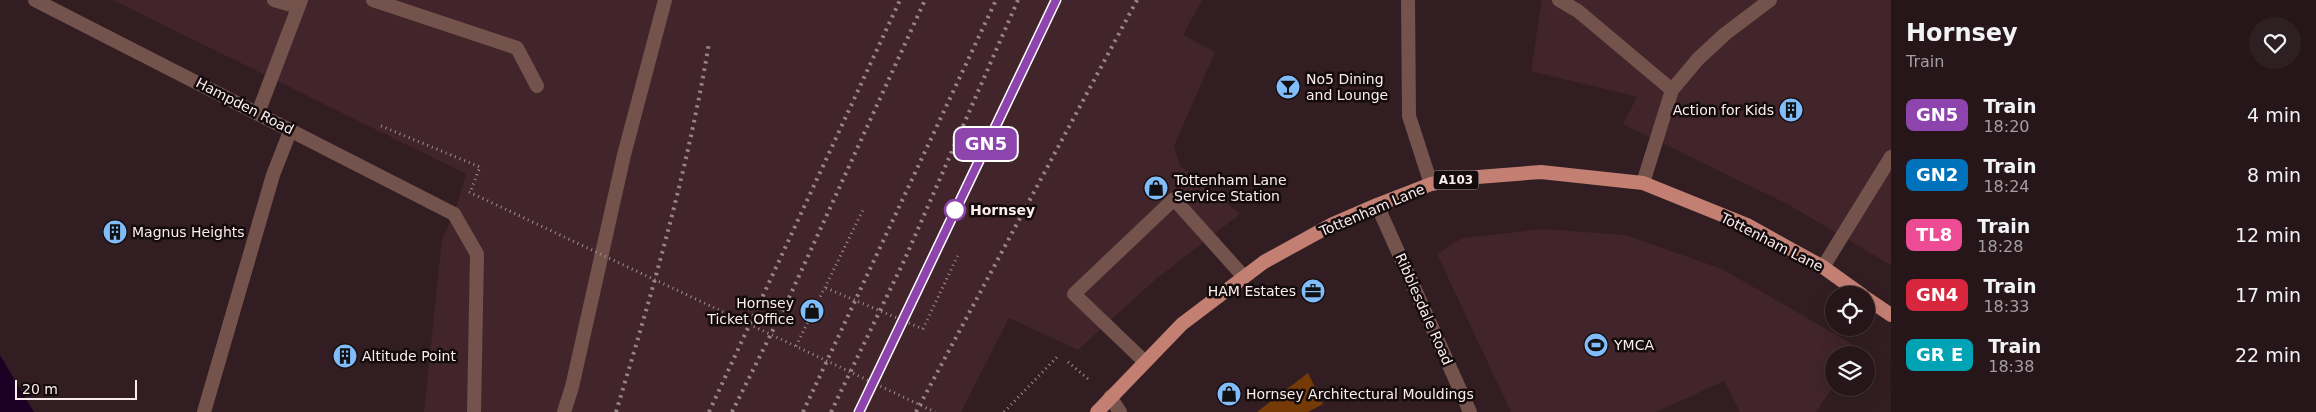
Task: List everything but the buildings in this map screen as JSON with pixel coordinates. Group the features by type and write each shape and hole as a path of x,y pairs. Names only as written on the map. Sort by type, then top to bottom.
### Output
{"main road":[{"name":"Tottenham Lane","path":"1097,412 1182,324 1264,262 1333,224 1377,205 1431,184 1465,178 1541,172 1643,183 1747,225 1823,267 1849,286"},
{"path":"1875,304 1891,315"}],"street":[{"name":"Hampden Road","path":"35,0 291,129 454,214 477,254 474,412"},
{"path":"258,113 300,4 274,0"},
{"path":"373,0 517,48 537,86"},
{"path":"564,412 572,387 624,156 665,0"},
{"path":"1408,0 1410,116 1431,184"},
{"path":"1559,0 1578,11 1672,90"},
{"path":"1643,183 1672,90 1698,59 1725,34 1770,0"},
{"path":"204,412 273,175 291,129"},
{"path":"1823,267 1891,157"},
{"path":"1145,362 1074,294 1174,199 1244,277"},
{"name":"Ribblesdale Road","path":"1377,205 1470,412"},
{"path":"1110,397 1120,412"}],"path":[{"path":"381,126 480,167 470,192 935,412"},
{"path":"796,346 863,210"},
{"path":"826,288 924,329 958,255"},
{"path":"1004,412 1059,355"}],"shaded area":[{"path":"113,0 1202,0 1183,35 1215,52 1174,146 1180,166 1240,214 1156,279 1078,350 1009,318 961,412 424,412 442,239 454,214 466,174"},
{"path":"1542,0 1891,0 1891,265 1789,205 1623,124 1637,97 1531,71"},
{"path":"1543,229 1625,235 1722,269 1825,328 1825,336 1838,336 1856,346 1825,346 1825,396 1827,396 1816,412 1740,412 1724,381 1656,412 1511,412 1437,254 1462,238"},
{"path":"0,355 34,412 0,412"},
{"path":"1308,373 1323,404 1308,412 1257,412"}],"railway":[{"path":"709,412 900,0"},
{"path":"732,412 788,300 925,0"},
{"path":"803,412 996,0"},
{"path":"831,412 904,261 1018,0"},
{"path":"859,412 1056,0"},
{"path":"916,412 1137,0"},
{"path":"616,412 643,321 680,183 709,43"}],"train":[{"name":"GN5","path":"859,412 997,119 1056,0"}],"place":[{"name":"No5 Dining and Lounge","path":"1288,87"},
{"name":"Action for Kids","path":"1791,110"},
{"name":"Tottenham Lane Service Station","path":"1156,188"},
{"name":"Hornsey","path":"955,210"},
{"name":"Magnus Heights","path":"115,232"},
{"name":"HAM Estates","path":"1313,291"},
{"name":"Hornsey Ticket Office","path":"812,311"},
{"name":"YMCA","path":"1596,345"},
{"name":"Altitude Point","path":"345,356"},
{"name":"Hornsey Architectural Mouldings","path":"1229,394"}]}
